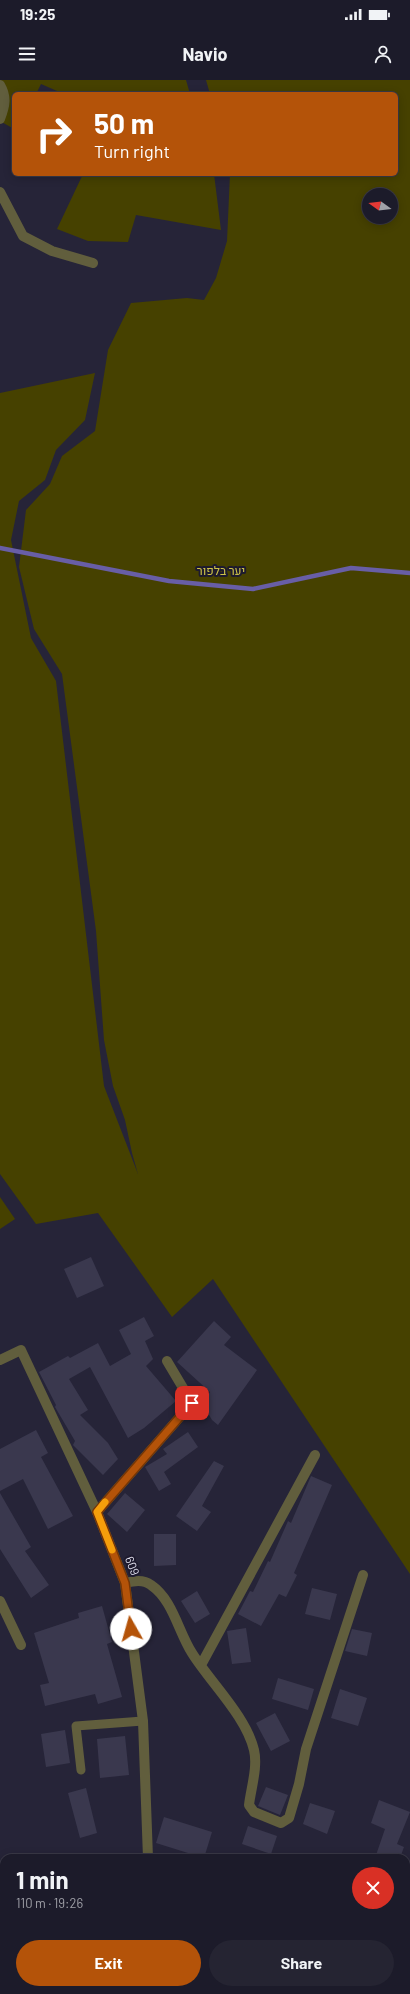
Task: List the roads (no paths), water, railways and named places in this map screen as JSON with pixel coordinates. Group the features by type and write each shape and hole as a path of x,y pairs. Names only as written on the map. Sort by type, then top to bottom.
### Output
{"street":[{"path":"0,85 5,93 5,108 0,119"},
{"path":"0,192 23,236 52,251 92,263"},
{"name":"609","path":"0,1360 21,1350 97,1512 125,1583 143,1721 148,1854"},
{"path":"97,1512 192,1403 167,1362"},
{"path":"201,1665 315,1455"},
{"path":"125,1583 138,1580 151,1584 165,1598 191,1652 246,1729 254,1751 254,1771 248,1805 254,1812 281,1823 289,1818 299,1784 306,1749 363,1575"},
{"path":"0,1601 21,1645"}],"lane":[{"path":"81,1770 76,1726 143,1721"}],"waterway":[{"path":"0,548 169,581 253,589 351,568 410,573"}],"park label":[{"name":"יער בלפור","path":"221,571"}]}
